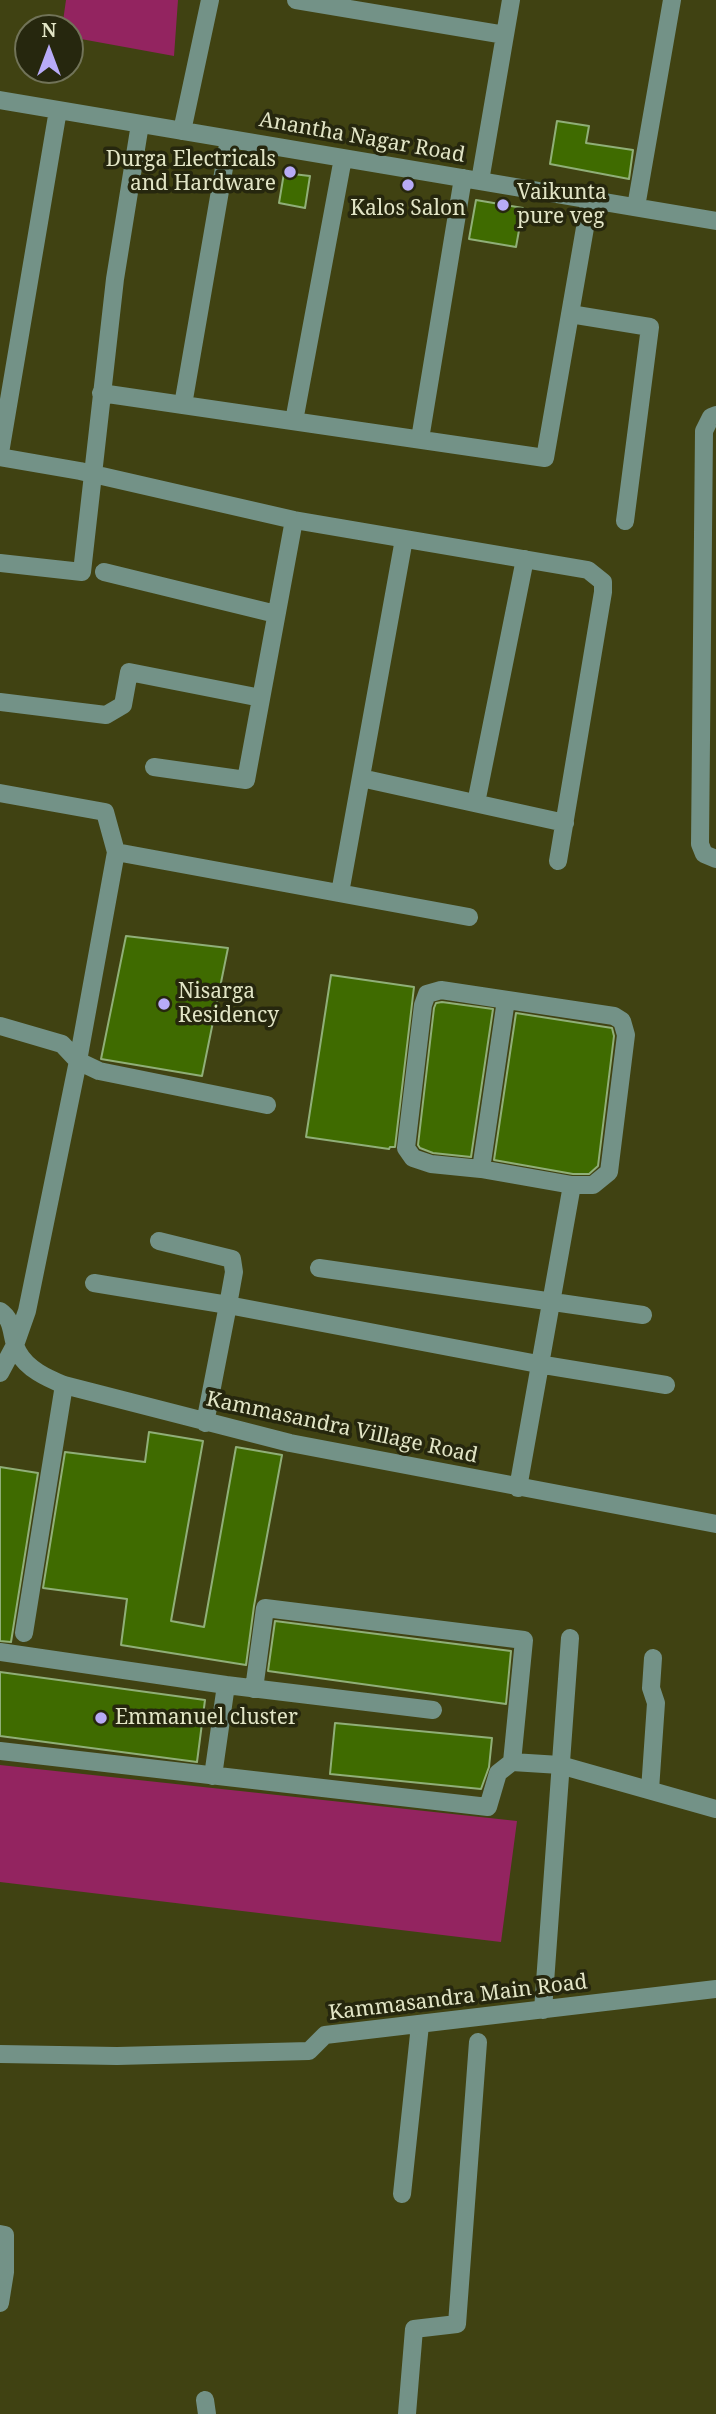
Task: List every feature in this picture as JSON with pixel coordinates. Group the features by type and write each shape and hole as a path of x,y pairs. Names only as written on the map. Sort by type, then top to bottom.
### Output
{"street":[{"path":"182,131 210,0"},
{"path":"296,0 373,6 505,35"},
{"path":"420,439 511,0"},
{"path":"636,207 672,0"},
{"name":"Anantha Nagar Road","path":"0,100 716,221"},
{"path":"58,110 0,455 294,520 588,570 603,582 558,861"},
{"path":"0,563 82,572 115,279 140,124"},
{"path":"183,405 229,139"},
{"path":"294,421 342,158"},
{"path":"101,393 545,458 590,200"},
{"path":"570,314 650,327 625,521"},
{"path":"716,415 711,417 704,430 700,844 704,854 716,859"},
{"path":"154,767 246,780 294,520"},
{"path":"340,892 404,538"},
{"path":"476,803 525,559"},
{"path":"104,572 276,614"},
{"path":"0,702 106,715 124,705 129,672 261,698"},
{"path":"361,778 565,823"},
{"path":"0,793 105,812 116,852 78,1061 27,1311 15,1345 0,1373"},
{"path":"116,852 469,917"},
{"path":"441,990 614,1016 622,1020 626,1035 609,1172 593,1185 572,1185 481,1169 431,1164 413,1158 406,1148 423,1005 427,994 441,990"},
{"path":"481,1169 506,1000"},
{"path":"0,1026 62,1044 78,1061 99,1071 267,1105"},
{"path":"518,1488 572,1185"},
{"path":"159,1241 232,1259 234,1272 205,1423"},
{"path":"319,1268 643,1315"},
{"path":"94,1283 666,1385"},
{"name":"Kammasandra Village Road","path":"0,1311 11,1321 19,1354 32,1368 64,1385 290,1443 716,1524"},
{"path":"24,1633 64,1385"},
{"path":"254,1689 265,1608 524,1640 512,1762"},
{"path":"543,2010 570,1638"},
{"path":"0,1652 254,1689 433,1710"},
{"path":"650,1790 656,1703 651,1688 653,1658"},
{"path":"213,1776 226,1685"},
{"path":"0,1751 488,1807 498,1773 512,1762 560,1765 716,1809"},
{"name":"Kammasandra Main Road","path":"0,2054 117,2056 309,2051 325,2035 716,1989"},
{"path":"402,2194 420,2025"},
{"path":"407,2414 414,2329 457,2324 478,2042"},
{"path":"0,2234 5,2235 5,2272 0,2303"}],"shaded area":[{"path":"66,0 178,0 174,56 84,40 84,14 64,14"},
{"path":"0,1765 517,1821 501,1942 0,1882"}],"building":[{"path":"557,121 589,126 586,143 633,150 629,179 550,164"},
{"path":"284,173 310,176 305,208 279,203"},
{"path":"476,200 523,208 516,247 469,239"},
{"name":"Nisarga Residency","path":"126,936 228,948 202,1076 101,1059"},
{"path":"331,975 414,987 395,1147 389,1149 306,1137"},
{"path":"436,1003 493,1009 471,1157 433,1153 418,1145 434,1008"},
{"path":"516,1013 612,1028 614,1036 598,1166 589,1174 573,1174 494,1160"},
{"path":"149,1432 203,1441 171,1621 204,1627 236,1447 282,1455 246,1665 121,1645 127,1599 43,1588 65,1452 145,1462"},
{"path":"0,1467 38,1473 11,1642 0,1641"},
{"path":"275,1621 511,1651 506,1704 268,1671"},
{"name":"Emmanuel cluster","path":"0,1672 205,1700 197,1762 0,1736"},
{"path":"335,1723 492,1738 489,1767 481,1789 330,1774"}],"place":[{"name":"Durga Electricals and Hardware","path":"290,172"},
{"name":"Kalos Salon","path":"408,185"},
{"name":"Vaikunta pure veg","path":"503,205"},
{"name":"Nisarga Residency","path":"164,1004"},
{"name":"Emmanuel cluster","path":"101,1718"}]}
